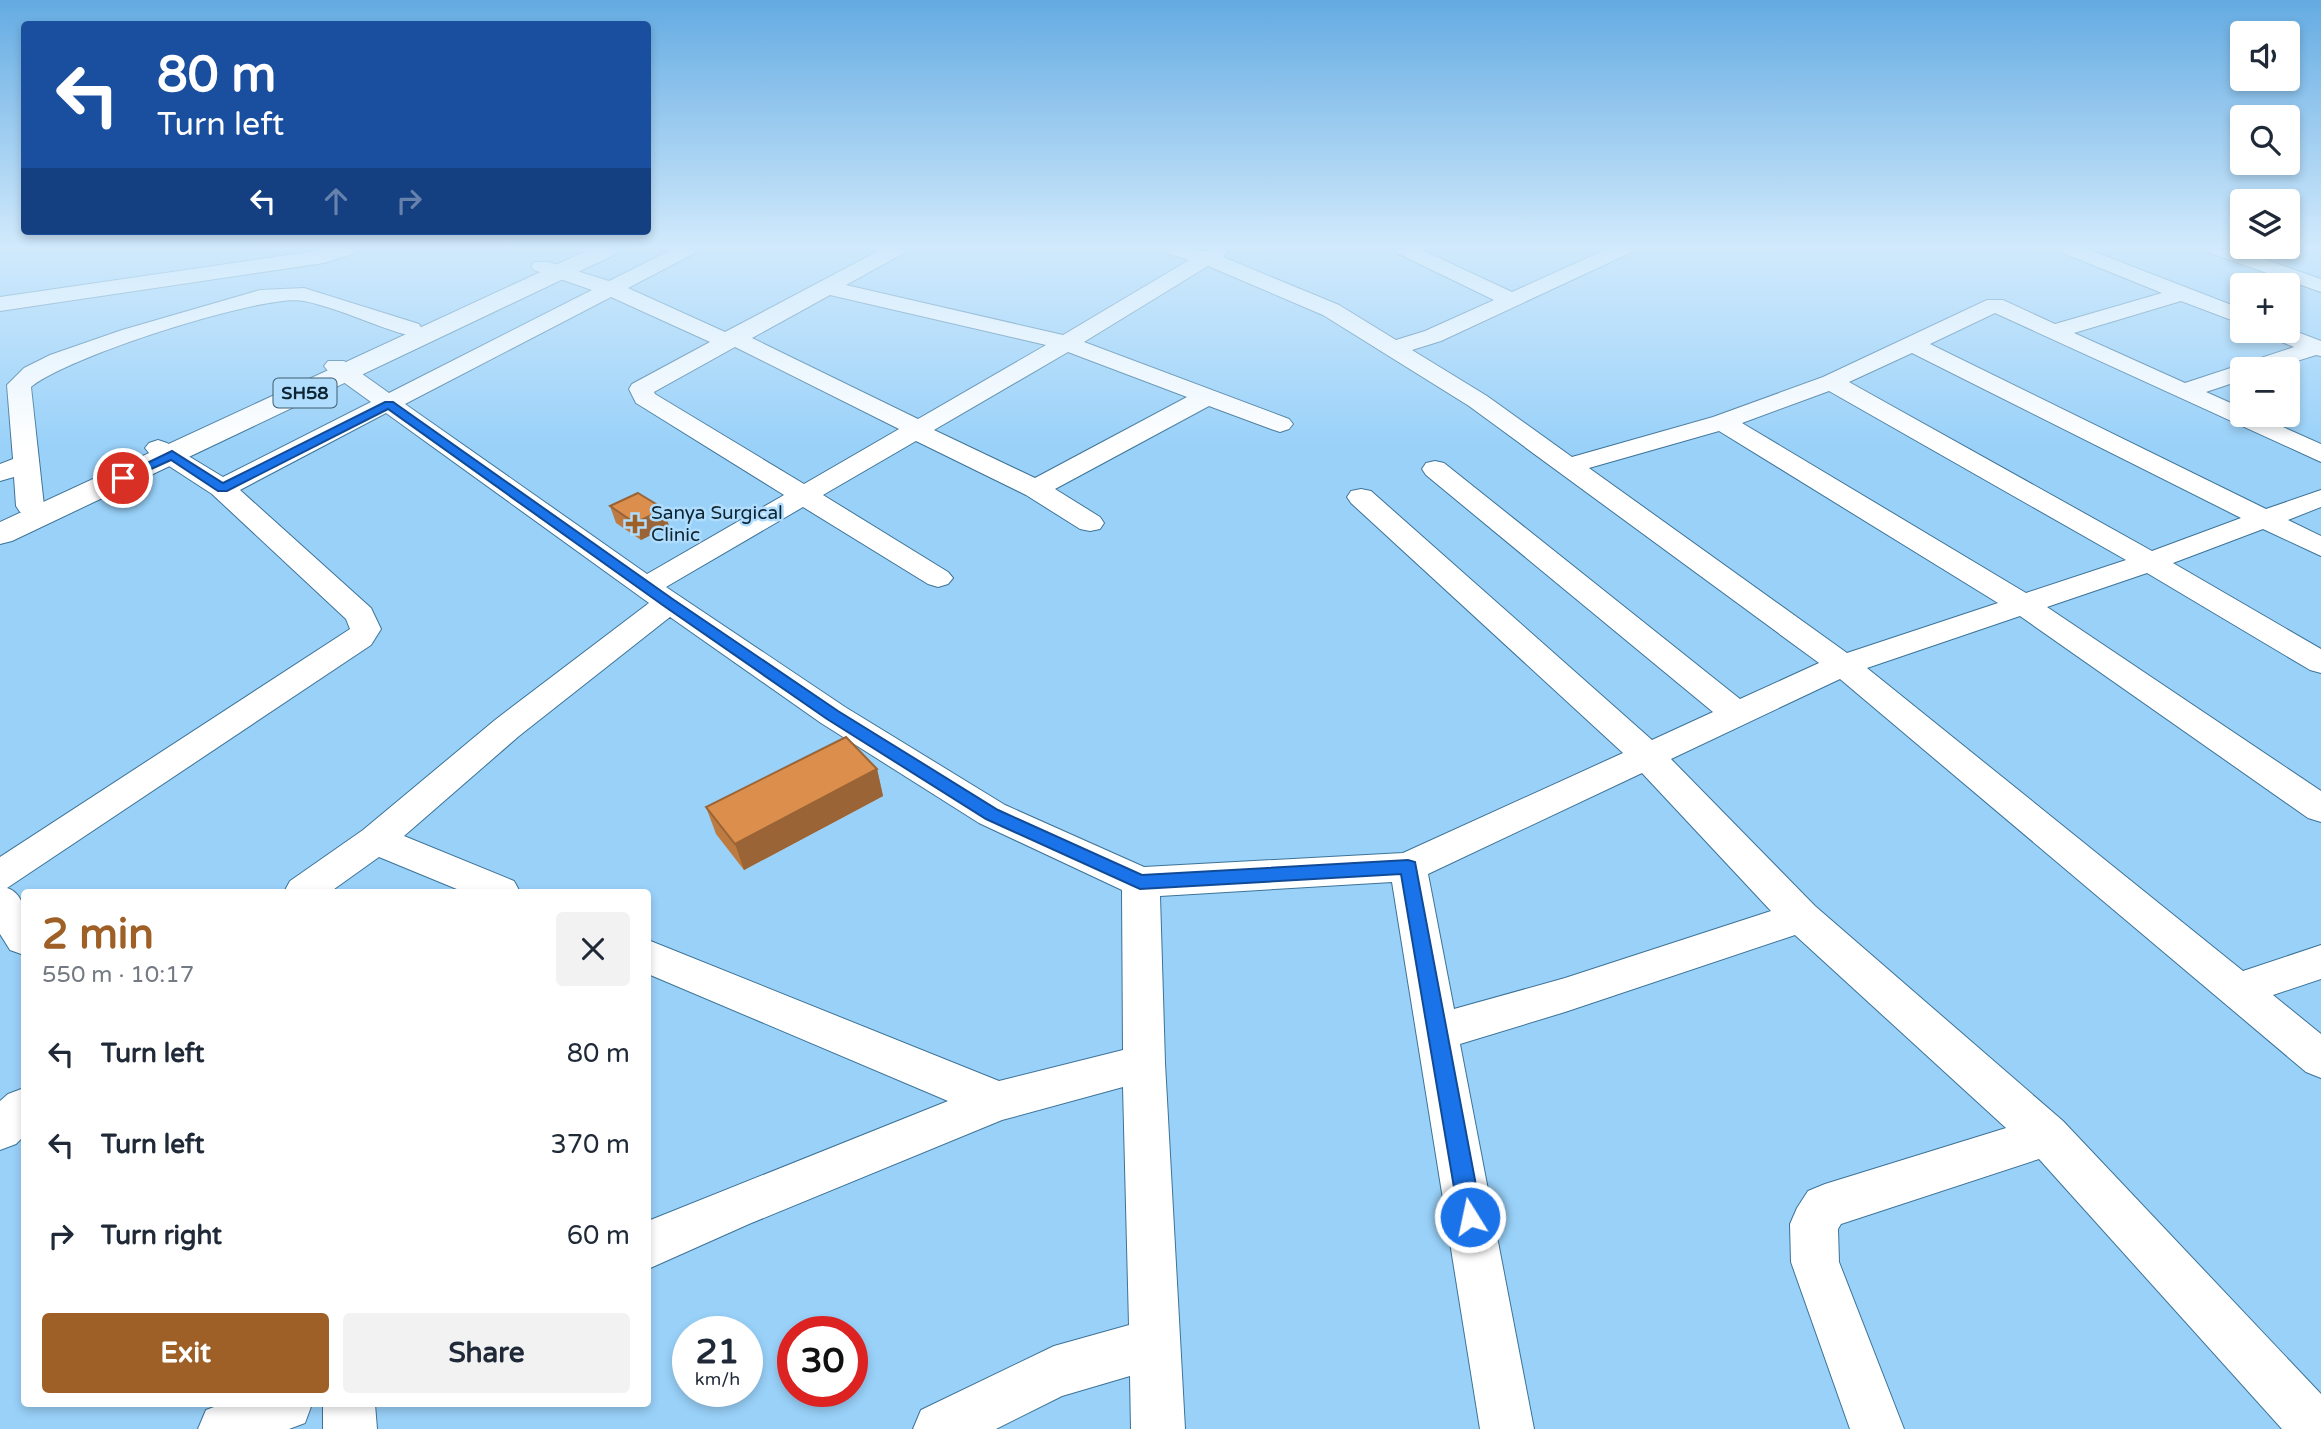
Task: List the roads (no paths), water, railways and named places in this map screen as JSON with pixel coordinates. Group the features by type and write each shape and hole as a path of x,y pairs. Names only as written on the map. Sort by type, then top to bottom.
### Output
{"main road":[{"name":"SH58","path":"341,370 411,329 441,316"},
{"name":"SH58","path":"0,534 165,451 452,316"},
{"name":"SH58","path":"0,520 165,451"}],"street":[{"path":"30,506 19,406 19,385 22,380 44,367 116,339 194,316"},
{"path":"369,316 411,329"},
{"path":"222,488 556,316"},
{"path":"674,316 729,339 1036,489 1090,523"},
{"path":"775,316 640,389 645,398 938,578"},
{"path":"948,316 1066,343 1280,424"},
{"path":"307,889 376,840 658,595 801,494 1111,316"},
{"path":"1338,316 1395,348 1478,401 1843,665 2321,1059"},
{"path":"1395,348 1433,336 1478,316"},
{"path":"1568,466 1722,422 1830,382 1972,316"},
{"path":"2019,316 2321,454"},
{"path":"2054,331 2106,316"},
{"path":"2300,341 2318,348"},
{"path":"1912,344 2266,517 2321,547"},
{"path":"2288,357 2318,348"},
{"path":"341,370 658,595 833,715 992,814 1140,882 1408,867 1843,665 2150,562 2321,498"},
{"path":"2185,391 2230,376"},
{"path":"1830,382 2150,562 2321,663"},
{"path":"1036,489 1208,396"},
{"path":"1722,422 2024,605 2321,809"},
{"path":"0,876 360,638 366,629 360,615 222,488 165,451"},
{"path":"0,473 26,463"},
{"path":"1435,469 1737,714"},
{"path":"1361,497 1621,729 1801,916 2047,1136 2318,1429"},
{"path":"376,840 494,889"},
{"path":"1408,867 1507,1429"},
{"path":"1140,882 1158,1429"},
{"path":"0,901 21,934"},
{"path":"1438,1032 1565,995 1801,916"},
{"path":"651,957 998,1101"},
{"path":"2237,990 2321,962"},
{"path":"651,1244 732,1208 998,1101 1144,1063"},
{"path":"0,1129 21,1111"},
{"path":"1877,1429 1815,1262 1814,1224 1825,1207 2047,1136"},
{"path":"940,1429 1054,1371 1156,1342"},
{"path":"225,1429 279,1407"},
{"path":"349,1407 351,1429"}],"place":[{"name":"Sanya Surgical Clinic","path":"635,524"}]}
